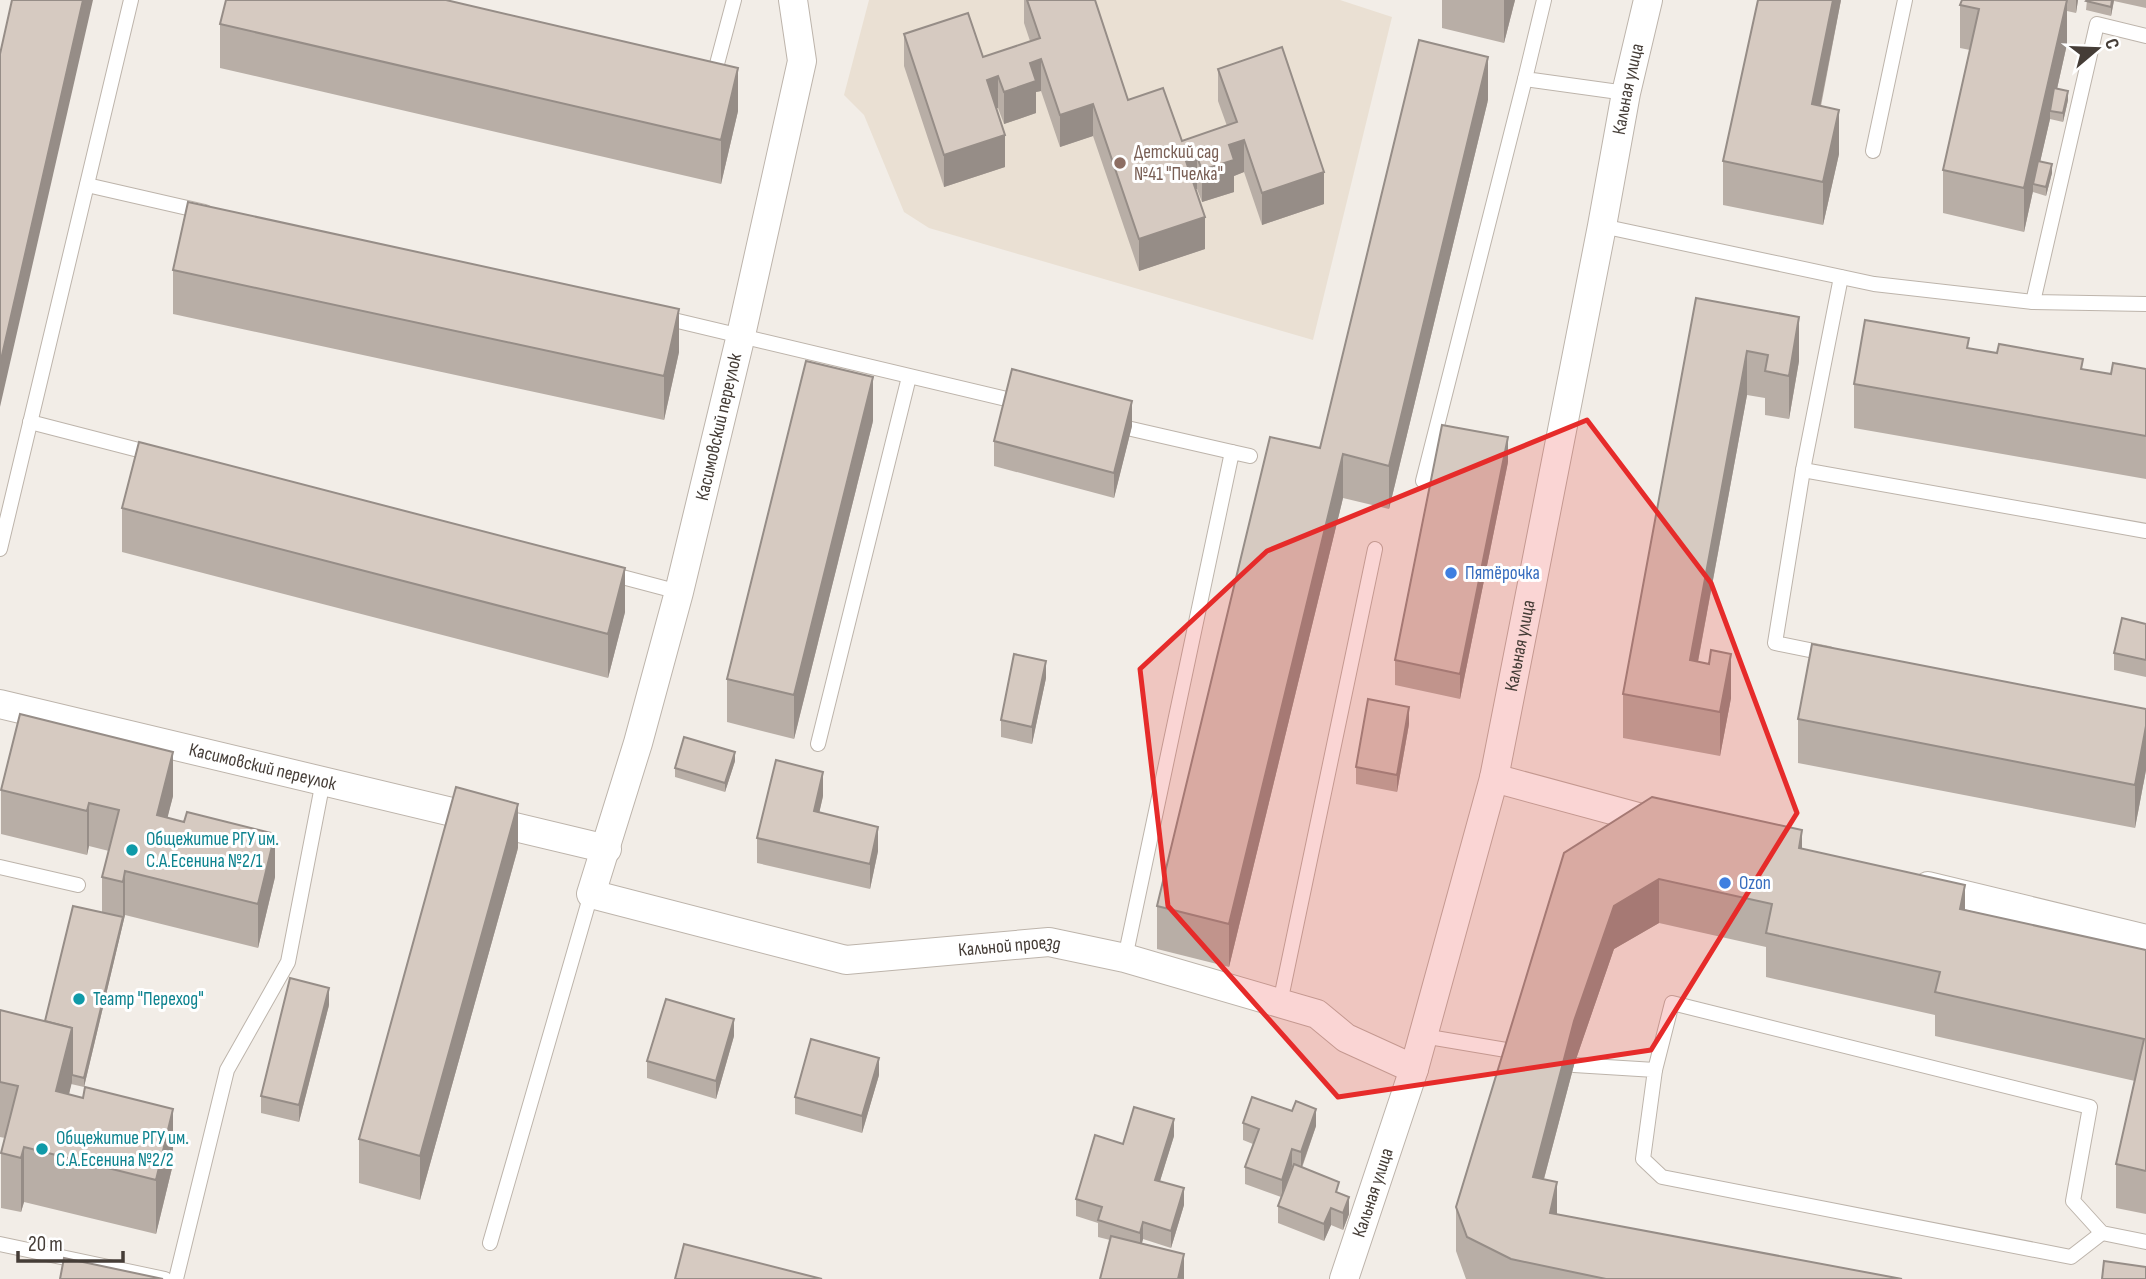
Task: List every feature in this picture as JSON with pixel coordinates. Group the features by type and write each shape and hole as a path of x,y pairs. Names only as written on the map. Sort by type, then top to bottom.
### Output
{"street":[{"name":"Касимовский переулок","path":"591,894 607,849 679,592 741,335 802,61 793,0"},
{"name":"Кальная улица","path":"1344,1279 1423,1036 1494,778 1626,93 1648,0"},
{"name":"Касимовский переулок","path":"0,704 607,849"},
{"path":"1494,778 1684,828"},
{"path":"1896,879 2146,939"},
{"name":"Кальной проезд","path":"591,894 846,960 1049,942 1125,958 1317,1014 1346,1038 1413,1069"}],"lane":[{"path":"0,549 131,0"},
{"path":"699,77 713,80 734,0"},
{"path":"1423,481 1544,0"},
{"path":"1873,150 1905,0"},
{"path":"2033,302 2097,24 2146,36"},
{"path":"1525,79 1626,93"},
{"path":"87,186 223,217"},
{"path":"1602,226 1874,284 2033,302 2146,304"},
{"path":"1841,277 1803,470 1775,643 1841,657"},
{"path":"645,313 1043,408"},
{"path":"818,744 909,377"},
{"path":"1097,421 1250,456"},
{"path":"30,422 165,457"},
{"path":"1125,958 1232,452"},
{"path":"1803,470 2146,531"},
{"path":"1280,1003 1375,549"},
{"path":"598,571 679,592"},
{"path":"176,1279 227,1070 288,961 323,781"},
{"path":"0,867 78,885"},
{"path":"489,1243 591,894"},
{"path":"2102,1233 2071,1258 1662,1177 1643,1159 1655,1070 1672,1003 2090,1107 2073,1201 2102,1233 2146,1242"},
{"path":"1423,1036 1518,1052"},
{"path":"1574,1065 1655,1070"},
{"path":"0,1244 165,1279"}],"highlighted area":[{"path":"1587,420 1711,583 1797,813 1651,1050 1338,1097 1168,906 1140,669 1267,551"}],"shaded area":[{"name":"Детский сад №41 \"Пчелка\"","path":"869,0 1340,0 1392,17 1313,340 929,228 904,212 864,115 844,95"}],"building":[{"path":"12,0 83,0 0,364 0,54"},
{"path":"226,0 446,0 738,68 721,140 220,24"},
{"path":"1027,0 1095,0 1128,100 1163,88 1182,141 1237,122 1218,69 1282,47 1324,172 1262,193 1244,140 1229,145 1234,160 1202,170 1197,157 1186,161 1205,217 1139,239 1093,104 1060,115 1041,59 1030,63 1036,81 1004,92 998,76 987,80 1005,135 944,155 904,34 968,13 983,57 1040,38"},
{"path":"1758,0 1833,0 1812,104 1839,110 1823,182 1723,161"},
{"path":"1962,0 2067,0 2024,188 1943,170 1979,9 1960,5"},
{"path":"2112,0 2111,7 2086,1"},
{"path":"1419,40 1488,57 1389,466 1343,454 1229,924 1157,906 1270,437 1320,448"},
{"path":"2054,88 2068,91 2063,113 2050,111"},
{"path":"2038,161 2052,164 2046,187 2033,184"},
{"path":"188,202 679,309 664,376 173,270"},
{"path":"1696,298 1799,317 1789,376 1765,371 1768,355 1747,351 1690,660 1709,664 1711,650 1731,654 1720,712 1623,694"},
{"path":"1865,320 1969,338 1967,348 1997,353 1999,344 2083,359 2081,369 2111,374 2113,363 2146,369 2146,436 1854,384"},
{"path":"806,361 873,377 794,695 727,679"},
{"path":"1012,369 1132,401 1114,473 994,441"},
{"name":"Пятёрочка","path":"1442,425 1508,437 1460,674 1395,660"},
{"path":"139,442 625,568 608,634 122,508"},
{"path":"2122,618 2146,624 2146,660 2114,653"},
{"path":"1812,644 2146,709 2146,726 2135,785 1798,719"},
{"path":"1014,654 1046,661 1032,727 1001,720"},
{"path":"1368,699 1409,707 1397,775 1356,767"},
{"path":"20,714 173,752 157,815 184,822 187,812 275,834 258,904 125,871 123,882 102,877 119,810 89,803 87,811 1,790"},
{"path":"684,737 735,752 725,783 675,768"},
{"path":"776,760 823,772 814,811 878,827 870,864 757,838"},
{"path":"456,787 518,804 420,1156 359,1139"},
{"path":"1652,797 1802,830 1799,848 1965,885 1960,909 2146,950 2146,1171 2116,1164 2144,1039 1935,992 1940,972 1766,933 1772,904 1659,879 1614,906 1574,1021 1533,1177 1557,1182 1550,1213 1902,1279 1606,1279 1511,1259 1467,1237 1456,1207 1564,853"},
{"name":"Театр \"Переход\"","path":"73,906 123,917 84,1078 72,1075 72,1028 45,1021"},
{"path":"290,978 329,988 299,1105 261,1096"},
{"path":"666,999 734,1019 716,1081 647,1061"},
{"path":"0,1010 72,1028 56,1091 83,1098 85,1087 173,1109 156,1180 24,1147 21,1158 1,1153 18,1086 0,1082"},
{"path":"811,1039 879,1058 862,1116 795,1097"},
{"path":"1252,1097 1292,1111 1296,1101 1316,1109 1301,1152 1292,1149 1282,1180 1245,1167 1259,1129 1243,1123"},
{"path":"1134,1107 1174,1119 1155,1180 1184,1188 1171,1231 1143,1222 1140,1233 1098,1220 1102,1207 1076,1199 1095,1135 1123,1144"},
{"path":"1294,1164 1339,1182 1336,1192 1349,1197 1343,1213 1331,1208 1324,1224 1278,1206"},
{"path":"1111,1236 1184,1254 1178,1279 1100,1279"},
{"path":"684,1244 822,1279 675,1279"},
{"path":"64,1258 163,1279 60,1279"},
{"path":"2104,1261 2146,1267 2146,1279 2102,1279"}],"place":[{"name":"Детский сад №41 \"Пчелка\"","path":"1120,163"},
{"name":"Пятёрочка","path":"1451,573"},
{"name":"Общежитие РГУ им. С.А.Есенина №2/1","path":"132,850"},
{"name":"Ozon","path":"1725,883"},
{"name":"Театр \"Переход\"","path":"79,999"},
{"name":"Общежитие РГУ им. С.А.Есенина №2/2","path":"42,1149"}]}
